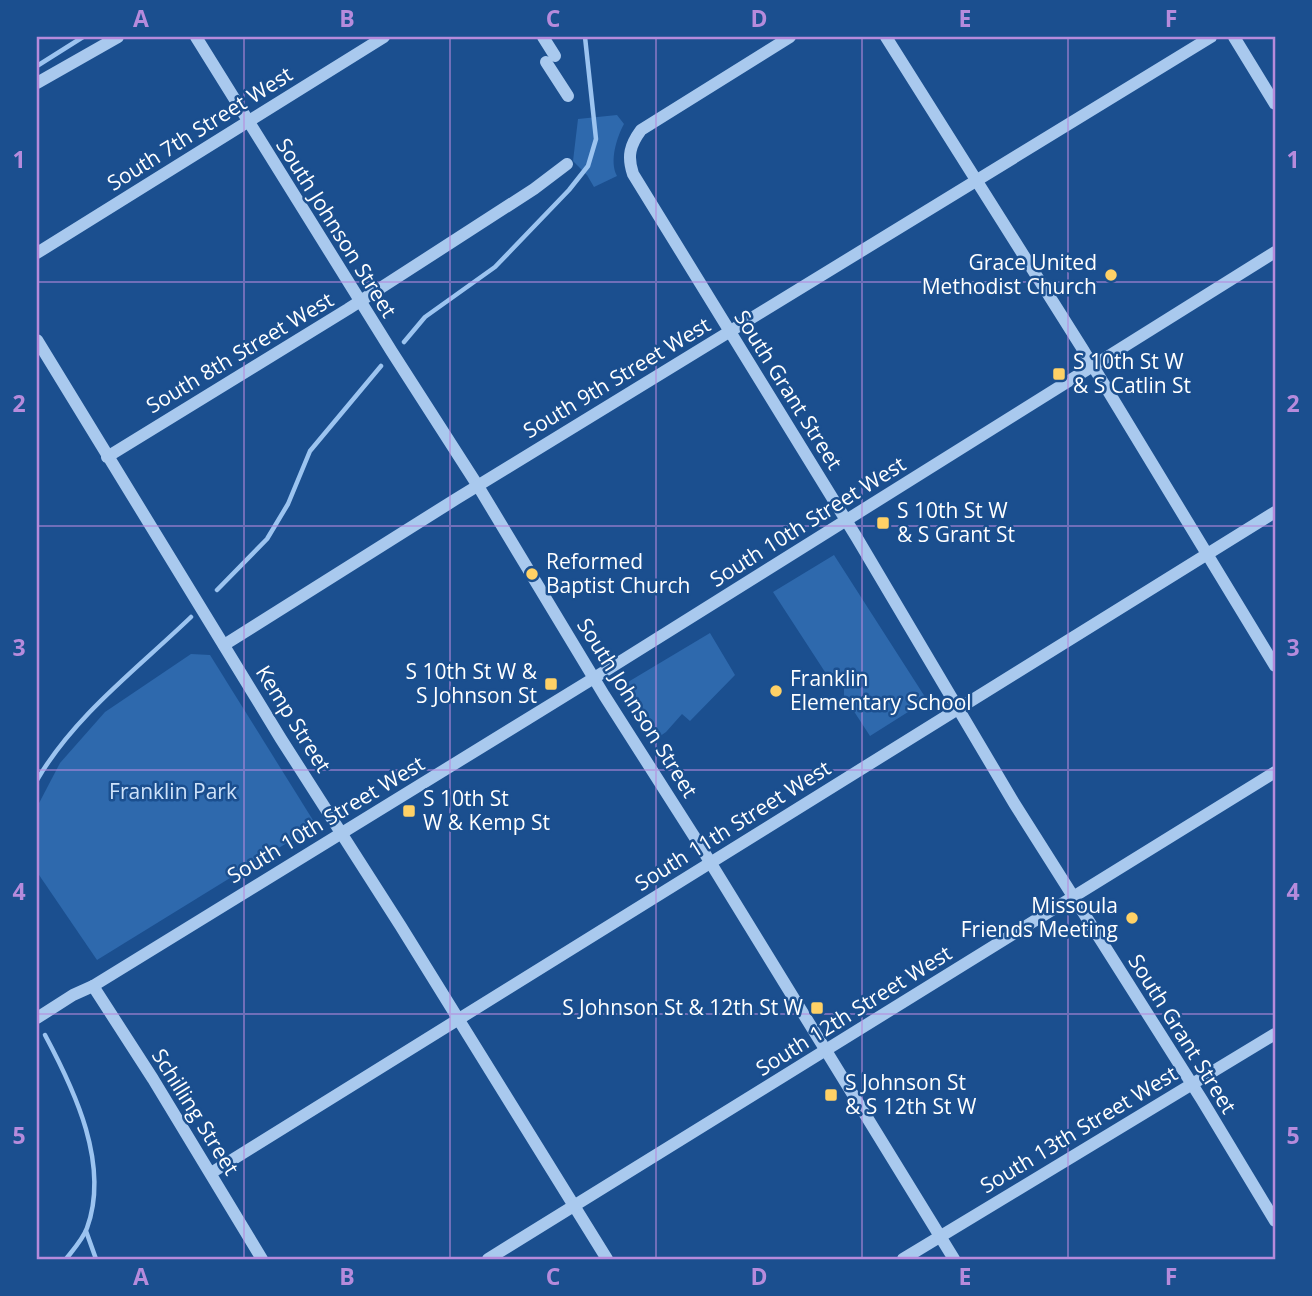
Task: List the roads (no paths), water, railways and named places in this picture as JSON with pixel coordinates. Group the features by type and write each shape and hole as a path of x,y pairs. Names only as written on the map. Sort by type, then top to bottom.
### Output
{"street":[{"path":"37,83 118,37"},
{"name":"South Johnson Street","path":"195,37 478,486 954,1259"},
{"name":"South 7th Street West","path":"37,253 384,37"},
{"path":"543,37 568,96"},
{"name":"South Grant Street","path":"790,37 641,130 630,148 633,174 1072,896 1275,1221"},
{"path":"886,37 1094,366 1275,666"},
{"name":"South 9th Street West","path":"224,645 478,486 1211,37"},
{"path":"1234,37 1275,104"},
{"name":"South 8th Street West","path":"107,457 360,302 534,190 566,164"},
{"name":"South 10th Street West","path":"37,1018 594,678 1275,252"},
{"name":"Kemp Street","path":"37,340 107,457 607,1259"},
{"name":"South 11th Street West","path":"211,1173 1275,512"},
{"name":"South 12th Street West","path":"488,1259 1275,772"},
{"name":"Schilling Street","path":"93,986 262,1259"},
{"name":"South 13th Street West","path":"903,1259 1275,1034"}],"waterway":[{"path":"37,66 83,37"},
{"path":"404,342 425,317 495,267 569,190 588,166 596,139 585,37"},
{"path":"217,590 267,539 288,504 310,451 381,366"},
{"path":"37,780 52,756 88,714 191,617"},
{"path":"45,1035 78,1104 92,1154 93,1204 87,1228 66,1259"},
{"path":"86,1231 96,1259"}],"place":[{"name":"Grace United Methodist Church","path":"1111,275"},
{"name":"S 10th St W & S Catlin St","path":"1059,374"},
{"name":"S 10th St W & S Grant St","path":"883,523"},
{"name":"Reformed Baptist Church","path":"532,574"},
{"name":"S 10th St W & S Johnson St","path":"551,684"},
{"name":"Franklin Elementary School","path":"776,691"},
{"name":"S 10th St W & Kemp St","path":"409,811"},
{"name":"Missoula Friends Meeting","path":"1132,918"},
{"name":"S Johnson St & 12th St W","path":"817,1008"},
{"name":"S Johnson St & S 12th St W","path":"831,1095"}],"park label":[{"name":"Franklin Park","path":"173,792"}]}
